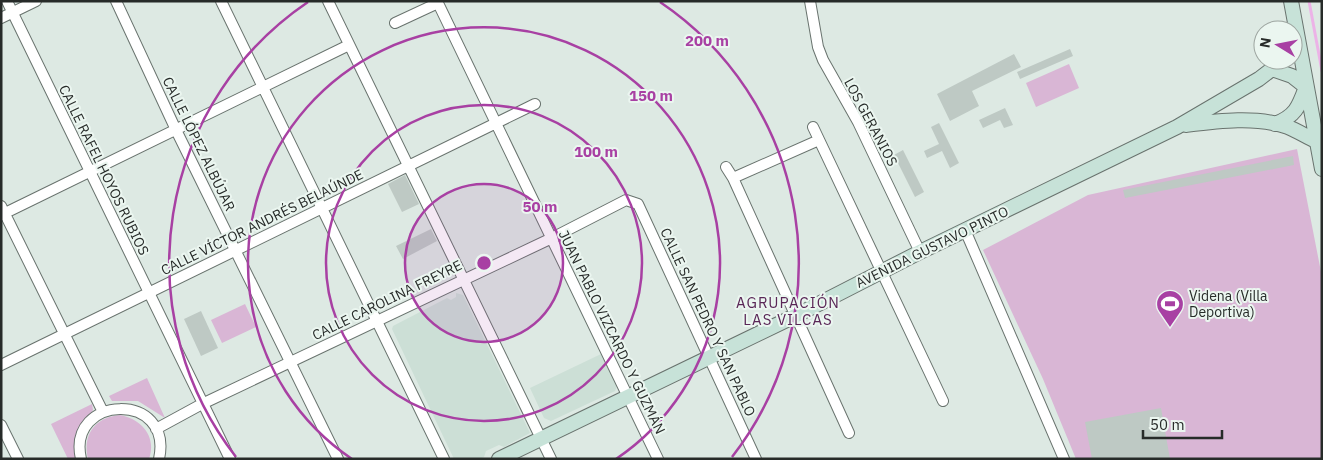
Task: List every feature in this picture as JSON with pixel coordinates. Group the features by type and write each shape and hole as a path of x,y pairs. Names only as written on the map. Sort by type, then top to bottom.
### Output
{"main road":[{"path":"1291,1 1293,20"},
{"name":"AVENIDA GUSTAVO PINTO","path":"499,459 797,315 920,252 1178,126 1243,89 1267,70"},
{"name":"AVENIDA GUSTAVO PINTO","path":"1284,70 1306,87"},
{"path":"1302,70 1322,170"},
{"path":"1275,124 1288,119 1294,112 1306,87"},
{"name":"AVENIDA GUSTAVO PINTO","path":"1178,126 1222,121 1275,124 1289,127 1316,141"}],"street":[{"name":"CALLE RAFEL HOYOS RUBIOS","path":"6,1 230,459"},
{"path":"1,18 36,1"},
{"name":"CALLE LÓPEZ ALBÚJAR","path":"116,1 176,130 338,459"},
{"path":"221,1 444,459"},
{"path":"328,1 551,459"},
{"name":"LOS GERANIOS","path":"810,1 818,47 823,60 858,122 920,252"},
{"path":"395,23 438,2"},
{"name":"JUAN PABLO VIZCARDO Y GUZMÁN","path":"438,2 658,459"},
{"path":"103,412 2,212 176,130 349,45"},
{"name":"CALLE VÍCTOR ANDRÉS BELAÚNDE","path":"1,365 535,104"},
{"path":"813,127 943,401"},
{"path":"734,178 819,140"},
{"path":"726,167 734,178 849,434"},
{"name":"CALLE CAROLINA FREYRE","path":"156,429 202,404 291,363 462,279 552,238 626,200 632,200"},
{"name":"CALLE SAN PEDRO Y SAN PABLO","path":"632,200 638,204 756,459"},
{"path":"965,230 1064,459"},
{"path":"81,459 80,448 83,432 91,420 103,412 117,408 132,409 146,416 156,429 161,445 159,459"},
{"path":"1,425 18,459"}],"shaded area":[{"path":"1069,64 1079,88 1036,107 1026,83"},
{"name":"Videna (Villa Deportiva)","path":"1297,149 1322,277 1322,459 1076,459 1043,379 983,250 1088,195"},
{"path":"456,293 463,295 530,433 504,447 499,445 486,451 484,457 480,459 454,459 392,329 393,326 447,298 451,300 456,297"},
{"path":"245,304 256,327 222,343 211,320"},
{"path":"601,354 617,386 615,391 551,421 544,418 530,388"},
{"path":"147,378 165,418 138,401 112,401 109,396"},
{"path":"92,404 93,410 76,435 75,459 68,459 51,424"},
{"path":"120,415 135,420 149,436 151,451 149,459 88,459 87,442 93,428 104,419"}],"building":[{"path":"1070,49 1073,56 1020,79 1017,72"},
{"path":"1014,54 1021,67 972,91 979,106 950,121 937,94"},
{"path":"1005,108 1013,125 1004,128 1000,120 983,128 979,120"},
{"path":"939,123 959,163 950,168 942,151 927,158 924,151 939,144 931,127"},
{"path":"903,150 924,192 915,197 894,155"},
{"path":"1293,156 1294,165 1125,198 1123,190"},
{"path":"405,175 419,204 402,212 388,184"},
{"path":"431,229 437,241 403,259 396,246"},
{"path":"201,311 218,348 201,356 184,319"},
{"path":"1161,408 1170,459 1092,459 1085,422"}],"waterway":[{"path":"1309,1 1322,71"}],"place":[{"name":"Videna (Villa Deportiva)","path":"1170,328"}],"district":[{"name":"AGRUPACIÓN LAS VILCAS","path":"788,310"}]}
